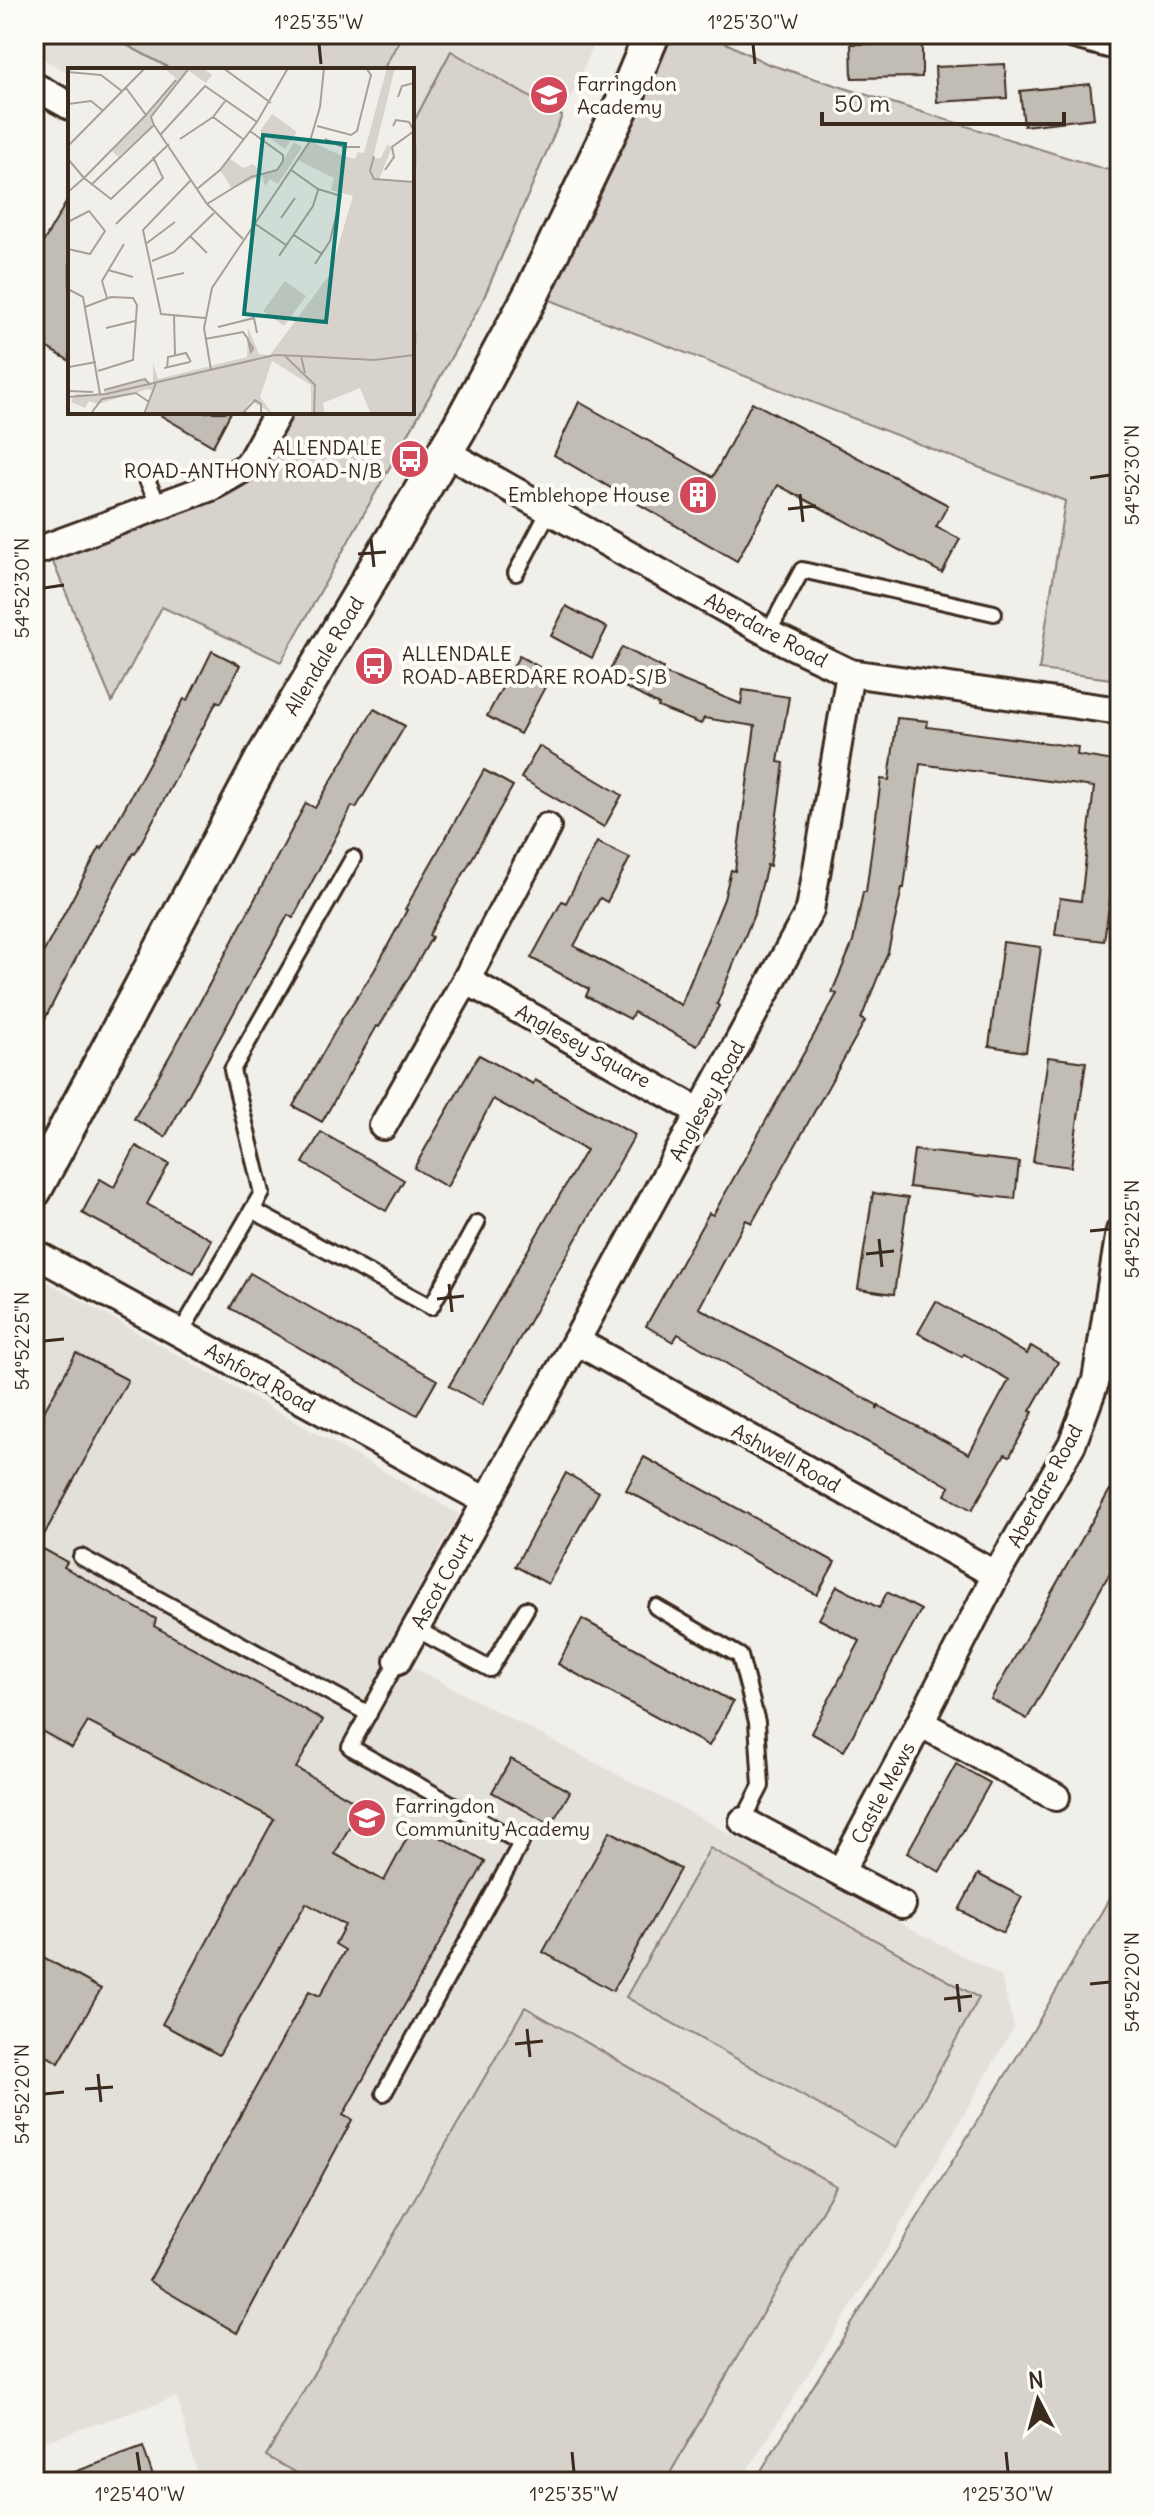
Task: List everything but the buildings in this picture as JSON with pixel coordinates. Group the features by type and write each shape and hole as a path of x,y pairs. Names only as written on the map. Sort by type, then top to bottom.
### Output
{"street":[{"name":"Allendale Road","path":"34,1190 263,759 445,452 532,293 625,99 652,34"},
{"path":"1071,34 1120,47"},
{"path":"34,86 68,105"},
{"path":"34,552 211,487 248,466 277,414"},
{"name":"Aberdare Road","path":"445,452 768,633 850,673 1120,711"},
{"name":"Anglesey Road","path":"486,1501 810,910 850,673"},
{"path":"383,1126 466,980 547,827"},
{"name":"Anglesey Square","path":"466,980 700,1112"},
{"name":"Aberdare Road","path":"920,1723 996,1575 1072,1444 1096,1380 1120,1231"},
{"name":"Ashford Road","path":"34,1253 486,1501"},
{"name":"Ashwell Road","path":"576,1341 996,1575"},
{"name":"Ascot Court","path":"398,1660 486,1501"},
{"name":"Castle Mews","path":"841,1871 920,1723 1056,1797"},
{"path":"743,1821 902,1905"}],"lane":[{"path":"145,476 159,505"},
{"path":"516,573 549,511"},
{"path":"768,633 802,570 994,613"},
{"path":"180,1334 262,1193 232,1070 353,858"},
{"path":"254,1211 431,1307 477,1223"},
{"path":"81,1557 369,1714"},
{"path":"656,1607 740,1656 757,1722 761,1786 743,1821"},
{"path":"416,1629 490,1669 526,1609"},
{"path":"384,2093 521,1843 350,1747 398,1660"}],"shaded area":[{"name":"Farringdon Academy","path":"34,34 599,34 562,116 451,52 414,121 414,68 68,68 68,73 34,54"},
{"path":"106,34 403,34 384,68 169,68"},
{"path":"652,34 708,34 768,64 1104,169 1120,171 1120,680 1039,670 1065,501 532,293"},
{"path":"451,51 562,116 482,302 281,662 162,607 112,702 47,548 34,552 34,536 48,547 248,466 277,414 414,414 414,121"},
{"name":"Farringdon Community Academy","path":"34,1274 459,1514 384,1652 1001,1976 1014,2027 878,2264 740,2482 199,2482 177,2397 34,2445"},
{"path":"710,1848 979,1998 896,2148 626,1997"},
{"path":"1120,1880 1120,2482 754,2482 1034,2029"},
{"path":"525,2007 836,2186 665,2482 312,2482 266,2456"}],"place":[{"name":"Farringdon Academy","path":"549,95"},
{"name":"ALLENDALE ROAD-ANTHONY ROAD-N/B","path":"410,459"},
{"name":"Emblehope House","path":"698,495"},
{"name":"ALLENDALE ROAD-ABERDARE ROAD-S/B","path":"374,666"},
{"name":"Farringdon Community Academy","path":"367,1818"}]}
